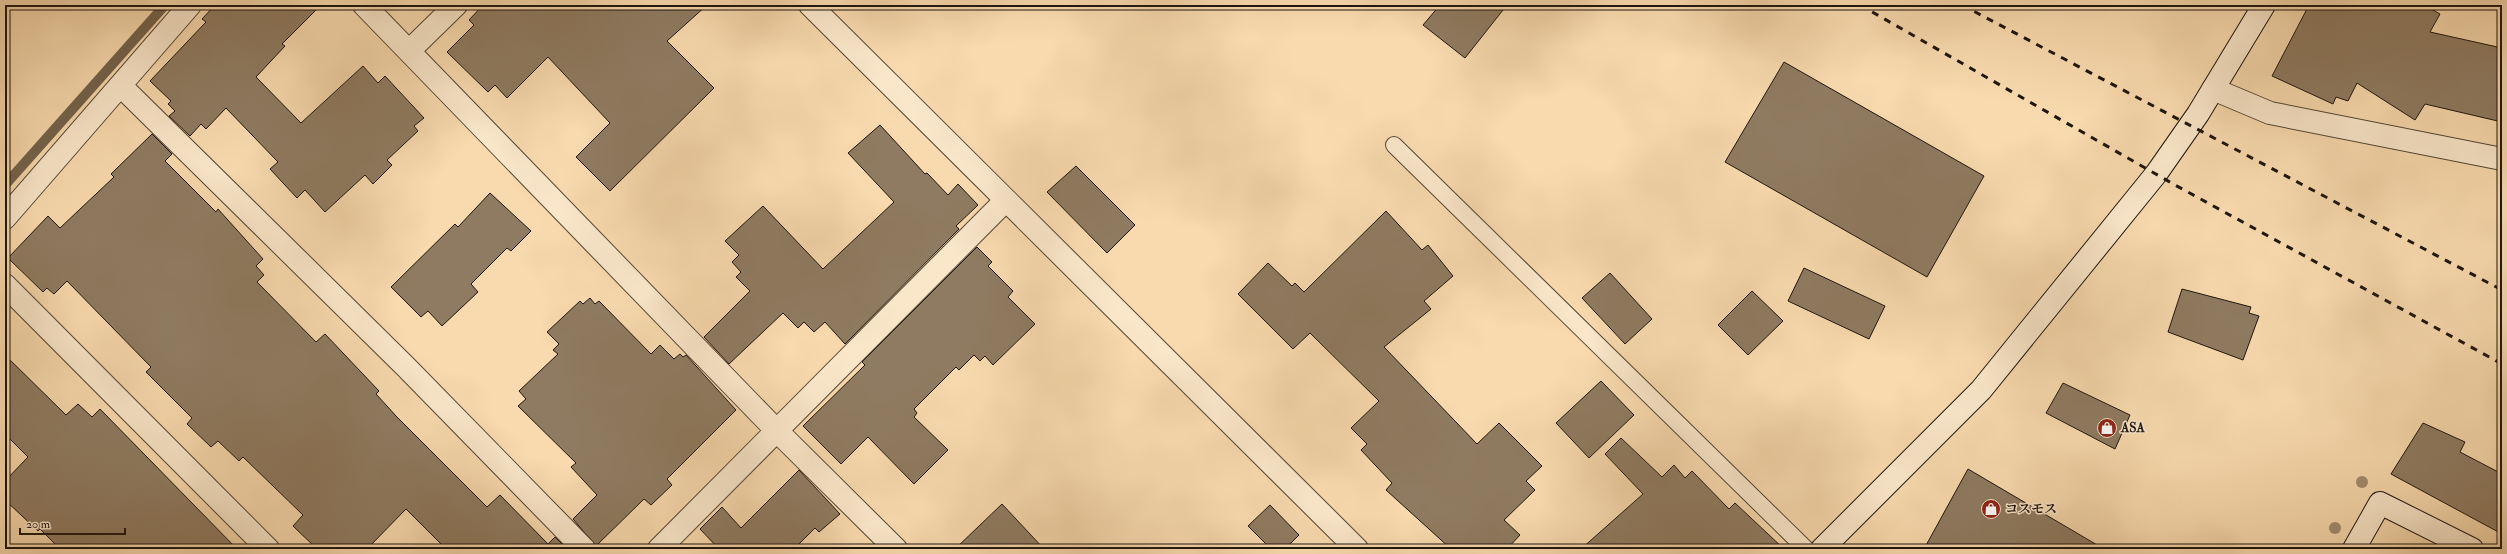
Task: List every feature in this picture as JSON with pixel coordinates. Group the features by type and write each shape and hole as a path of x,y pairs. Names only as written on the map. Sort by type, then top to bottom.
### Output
{"street":[{"path":"5,218 190,5"},
{"path":"364,5 776,430 896,549"},
{"path":"409,51 456,5"},
{"path":"810,5 1357,549"},
{"path":"1822,549 1982,390 2156,174 2213,89 2264,5"},
{"path":"120,86 400,362 584,549"},
{"path":"2213,89 2270,113 2502,159"},
{"path":"659,549 1006,200"},
{"path":"5,285 268,549"},
{"path":"2354,549 2380,503 2472,549"}],"lane":[{"path":"1394,145 1806,549"}],"building":[{"path":"215,5 321,5 282,44 285,46 256,77 301,123 363,66 378,83 385,76 424,118 414,126 418,131 387,160 392,165 373,184 365,175 325,212 305,190 297,198 270,169 278,162 226,108 206,129 201,124 190,136 169,116 175,111 168,104 171,101 150,81 206,22 202,19"},
{"path":"483,5 707,5 667,41 714,88 610,191 576,157 610,123 548,57 507,98 495,85 488,92 447,52 474,25 469,20"},
{"path":"1440,5 1507,5 1465,58 1423,25"},
{"path":"2309,5 2424,5 2440,14 2430,32 2502,48 2502,122 2425,104 2415,120 2357,83 2348,101 2336,97 2333,104 2272,76"},
{"path":"1784,62 1984,176 1927,277 1725,162"},
{"path":"880,125 925,174 927,173 948,195 958,184 978,205 956,226 959,229 845,344 825,322 814,332 804,322 798,328 783,313 729,364 704,337 750,291 736,277 741,272 732,262 739,255 725,241 763,206 823,269 894,202 848,153"},
{"path":"152,134 172,154 165,161 216,212 218,209 263,259 256,266 264,275 257,282 316,342 325,334 379,391 376,394 397,417 487,507 500,495 548,544 555,537 567,549 446,549 406,509 367,549 317,549 293,526 303,515 243,457 239,461 218,441 211,447 187,424 192,418 146,372 151,367 67,281 54,294 47,288 43,292 8,258 48,216 60,228 114,177 111,174"},
{"path":"1076,166 1135,225 1107,253 1047,192"},
{"path":"490,193 531,231 511,251 507,248 471,284 478,292 442,326 428,311 421,317 391,287 455,224 458,227"},
{"path":"1386,211 1422,250 1428,245 1453,276 1424,301 1431,309 1384,347 1477,444 1499,423 1542,466 1526,481 1535,490 1504,520 1520,535 1507,549 1451,549 1386,490 1392,483 1361,450 1367,444 1351,428 1379,401 1310,333 1293,349 1238,294 1268,263 1292,286 1295,283 1304,292"},
{"path":"977,247 992,262 988,266 1013,291 1008,297 1035,324 993,365 985,356 980,361 974,355 959,370 956,367 914,409 917,413 914,417 948,450 914,484 868,437 841,464 803,426 865,365 862,362"},
{"path":"1804,268 1885,306 1869,339 1788,301"},
{"path":"1610,273 1652,319 1625,344 1582,298"},
{"path":"2182,289 2251,307 2249,313 2259,316 2243,360 2168,332"},
{"path":"1752,291 1783,321 1748,355 1718,325"},
{"path":"590,298 595,304 599,301 651,354 660,345 674,359 680,354 683,357 686,355 736,410 667,479 672,485 651,505 644,499 596,546 573,519 597,495 571,467 576,463 518,406 526,399 519,391 558,354 553,350 559,344 547,332 580,301 583,304"},
{"path":"5,355 66,415 78,404 92,417 100,409 237,549 60,549 40,529 38,531 5,500 5,481 28,457 5,434"},
{"path":"1601,381 1634,415 1589,458 1556,423"},
{"path":"2063,383 2130,415 2115,449 2046,413"},
{"path":"2423,423 2465,442 2460,452 2502,474 2502,534 2391,474"},
{"path":"1621,438 1662,477 1674,465 1685,478 1692,471 1729,509 1735,503 1784,549 1581,549 1643,494 1605,454"},
{"name":"コスモス","path":"1968,469 2104,549 1924,549"},
{"path":"799,470 840,514 819,532 815,528 794,549 719,549 700,529 722,507 741,528"},
{"path":"1002,504 1044,549 955,549"},
{"path":"1270,505 1299,535 1285,549 1271,549 1248,526"}],"waterway":[{"path":"5,185 165,5"}],"railway":[{"path":"1860,5 2175,185 2502,364"},
{"path":"1962,5 2502,290"}],"place":[{"name":"ASA","path":"2107,428"},
{"name":"コスモス","path":"1991,509"}]}
